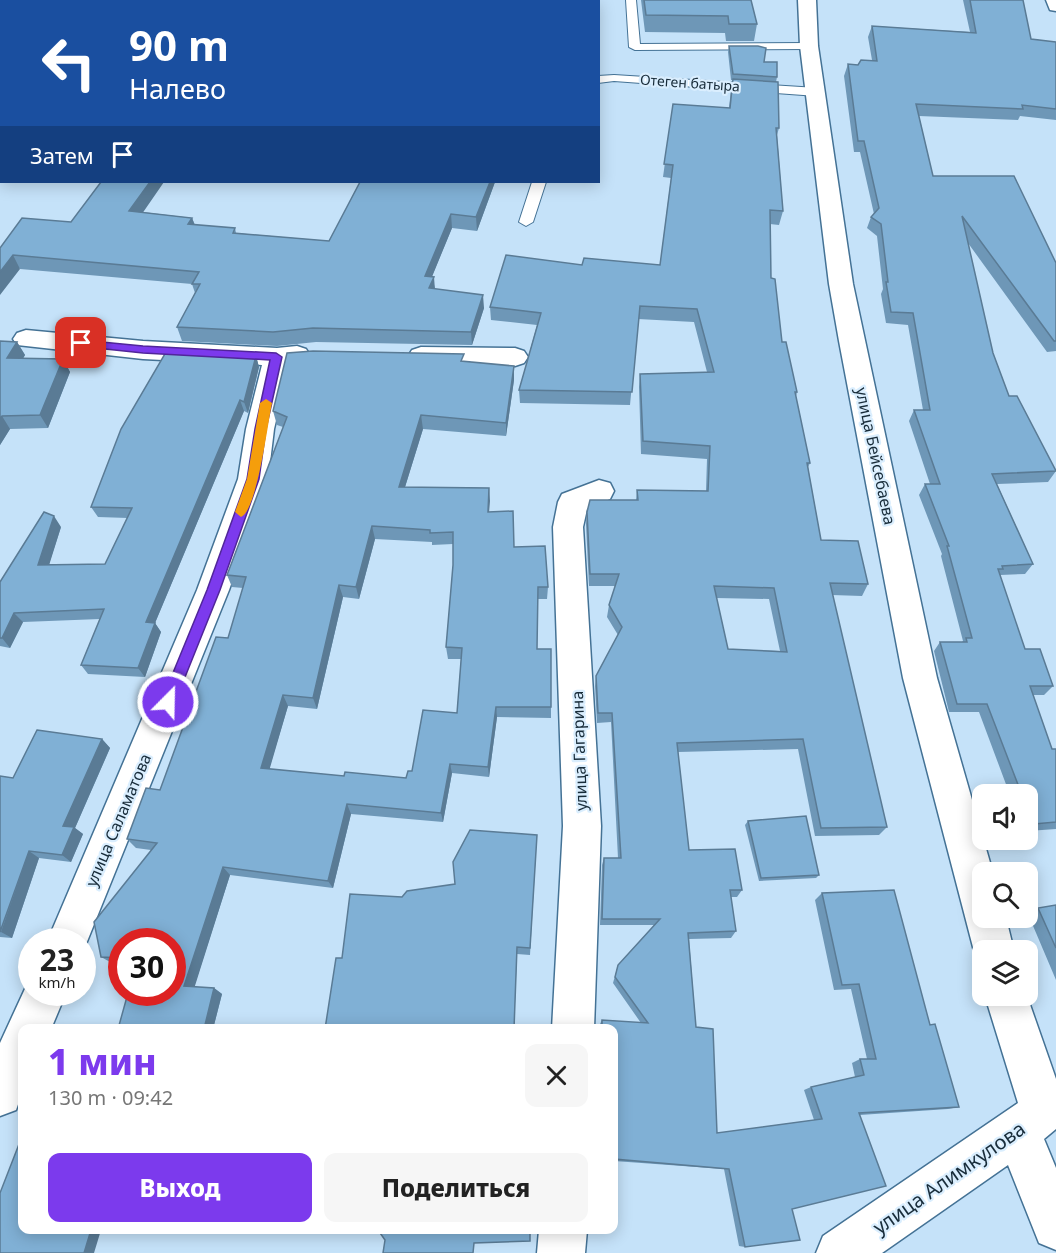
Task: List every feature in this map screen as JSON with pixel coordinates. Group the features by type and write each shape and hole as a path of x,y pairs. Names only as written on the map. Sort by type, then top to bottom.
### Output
{"street":[{"name":"улица Бейсебаева","path":"807,0 809,46 841,284 920,678 972,869"},
{"path":"1055,0 1056,6"},
{"path":"26,339 143,350 276,357 316,353"},
{"path":"395,355 515,357"},
{"name":"улица Саламатова","path":"73,928 176,684 253,479 260,429 276,357"},
{"name":"улица Гагарина","path":"573,1024 582,826 567,527 573,502 599,491"},
{"path":"31,1024 39,1006"},
{"path":"1009,1006 1039,1115 1056,1226"},
{"path":"0,1094 18,1052"},
{"name":"улица Алимкулова","path":"840,1253 1039,1115"},
{"path":"561,1253 563,1234"}],"lane":[{"path":"631,0 635,47 809,46"},
{"name":"Отеген батыра","path":"600,80 614,78 817,92"},
{"path":"526,222 538,183"}],"building":[{"path":"644,0 751,0 757,24 729,24 728,16 646,15"},
{"path":"970,0 1023,0 1031,39 1056,42 1056,109 1022,105 1023,109 916,104 933,176 1014,176 1056,263 1056,341 1054,341 962,216 993,353 1009,396 1017,396 1056,471 992,474 1033,564 1002,566 1003,569 998,569 1025,649 1040,649 1053,686 1030,686 1052,749 1056,749 1056,822 1038,824 1038,784 1018,784 987,704 957,704 940,642 967,642 966,638 972,638 947,546 949,546 925,484 940,484 914,410 930,410 913,313 891,312 881,224 871,217 879,208 864,141 858,141 848,64 858,65 861,60 877,61 872,26 976,33"},
{"path":"729,46 766,48 764,62 777,62 777,77 733,74"},
{"path":"733,79 778,82 779,128 776,128 783,211 770,210 771,278 775,279 782,342 786,342 797,392 795,392 810,463 807,463 821,540 858,541 868,584 830,583 887,827 821,828 803,739 677,743 689,850 735,849 742,890 730,890 736,931 688,933 696,1027 713,1029 717,1133 822,1119 811,1087 864,1075 860,1059 876,1059 859,984 842,985 822,893 894,890 930,1025 935,1024 959,1107 859,1113 886,1186 792,1209 800,1240 745,1247 729,1169 618,1159 618,1024 602,1024 602,1020 648,1023 615,977 618,965 660,919 602,919 604,858 621,858 612,713 598,713 596,676 622,627 609,605 619,574 590,574 587,512 590,500 638,500 637,490 708,491 710,446 643,441 640,374 714,372 697,309 640,306 632,392 519,390 541,313 490,307 506,255 582,265 584,258 660,265 673,165 664,164 673,104 730,108","holes":["714,586 774,588 787,652 728,649"]},
{"path":"100,183 149,183 129,211 192,218 188,224 235,228 233,233 329,241 359,183 490,183 476,217 451,214 425,276 434,277 429,288 483,295 471,332 313,328 273,332 177,327 200,284 192,284 199,272 13,255 0,272 0,248 22,218 71,222"},
{"path":"0,341 17,342 7,358 63,359 40,415 2,416 0,419"},
{"path":"313,351 464,354 461,361 514,366 506,423 421,415 399,487 489,488 488,512 513,511 514,547 545,546 548,587 538,587 537,649 551,649 551,707 496,707 488,767 450,764 441,813 347,804 328,881 223,867 186,980 186,928 108,928 108,957 101,957 94,922 157,843 127,839 146,788 160,790 216,637 228,638 246,577 227,575 287,417 273,411 287,353","holes":["372,526 430,530 430,533 453,532 453,565 446,647 462,648 457,713 423,710 412,771 408,771 406,778 345,772 344,776 261,768 283,695 313,698 339,585 356,587"]},
{"path":"166,352 256,356 244,402 240,400 146,622 155,623 138,668 81,665 104,609 14,613 0,638 0,582 44,512 54,516 38,565 105,564 132,508 91,507 121,429"},
{"path":"37,730 102,739 63,826 74,827 62,855 29,851 0,932 0,776 13,778"},
{"path":"806,816 819,875 761,878 748,821"},
{"path":"470,830 537,835 530,948 517,947 514,1024 326,1024 336,958 342,958 350,894 402,897 407,891 455,884 453,862"},
{"path":"1056,905 1056,948 1038,908"},
{"path":"186,986 214,988 205,1024 119,1024 124,1006 186,1006"},
{"path":"18,1147 18,1234 90,1234 84,1253 0,1253 0,1193"},
{"path":"381,1234 530,1234 530,1241 474,1243 473,1253 383,1253 385,1240"}],"slow traffic":[{"path":"241,512 253,479 266,403"}],"route":[{"path":"81,343 143,350 276,357 260,429 253,479 213,590 168,702"}]}
